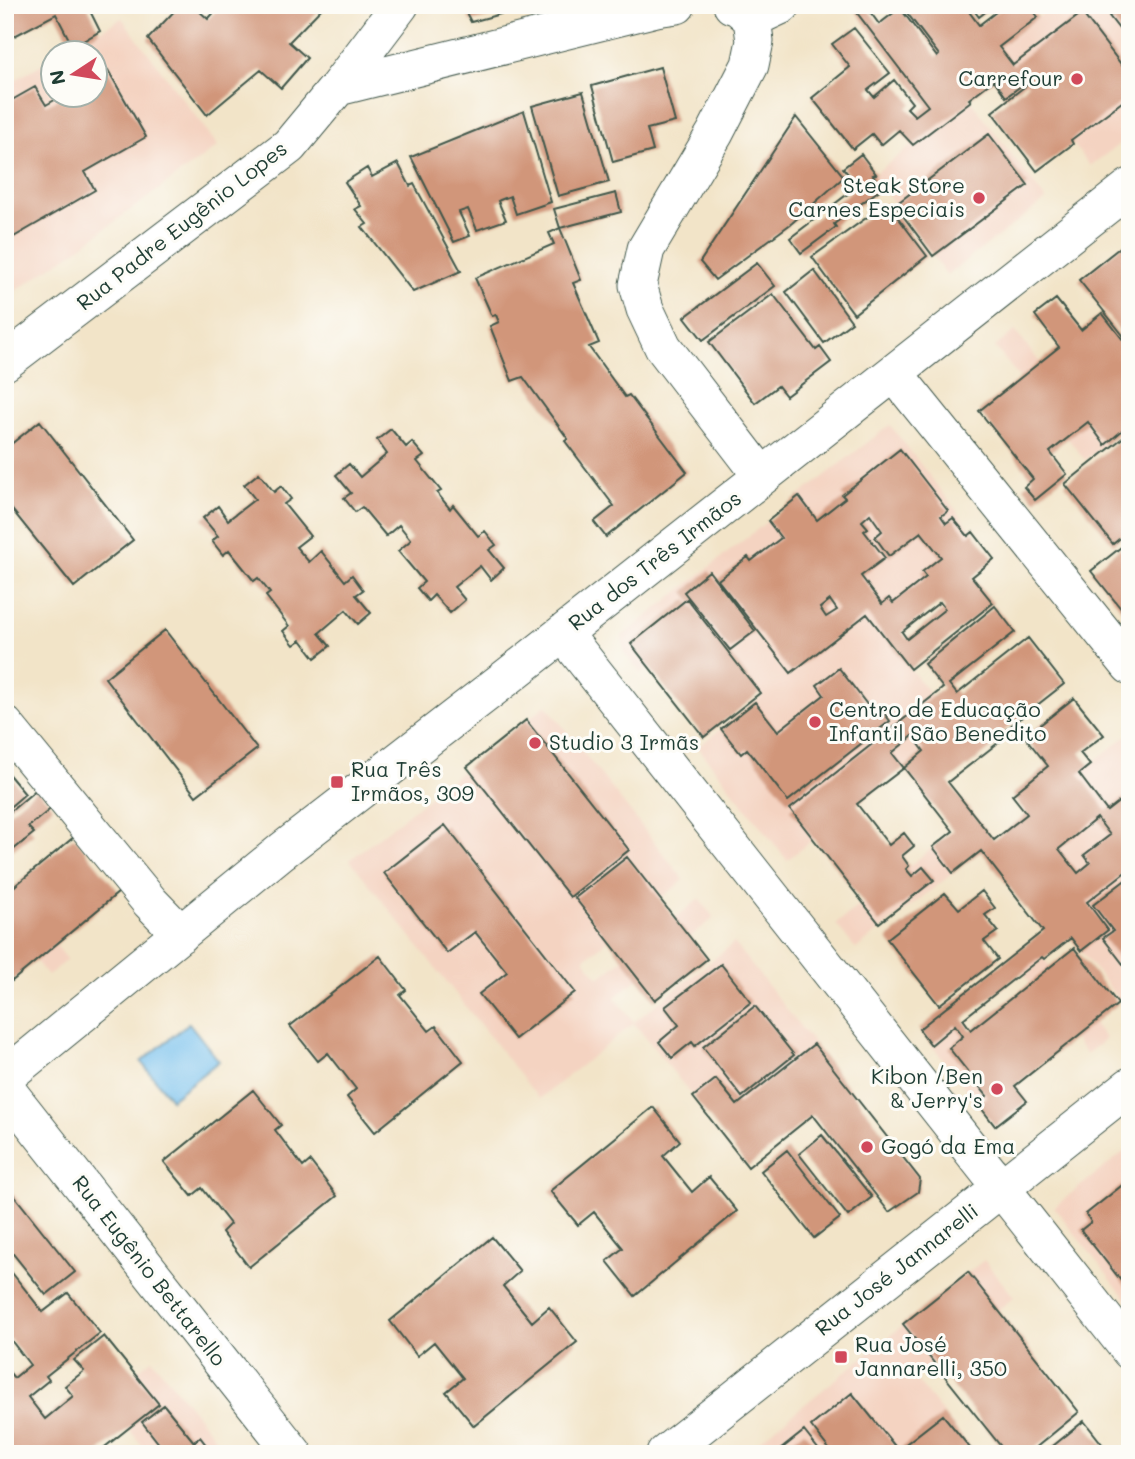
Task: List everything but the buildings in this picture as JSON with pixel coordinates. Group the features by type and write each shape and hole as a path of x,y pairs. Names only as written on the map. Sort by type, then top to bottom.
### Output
{"street":[{"name":"Rua Padre Eugênio Lopes","path":"5,362 289,146 338,88 400,5"},
{"path":"338,88 677,5"},
{"path":"755,10 755,41 750,65 715,133 646,249 638,285 645,309 663,347 762,476"},
{"name":"Rua dos Três Irmãos","path":"5,1077 282,851 1130,187"},
{"path":"894,373 1130,666"},
{"path":"563,633 1130,1352"},
{"path":"5,725 150,902 181,934"},
{"name":"Rua José Jannarelli","path":"664,1454 1130,1086"},
{"name":"Rua Eugênio Bettarello","path":"5,1088 294,1454"}],"shaded area":[{"path":"1054,5 1130,5 1130,136 1090,166 999,47"},
{"path":"122,18 218,146 72,253 5,298 5,86 38,66 38,108 108,108 108,38 87,38"},
{"path":"971,101 1046,200 947,275 873,175"},
{"path":"1015,331 1105,445 1085,460 995,347"},
{"path":"890,425 994,559 890,642 932,697 902,722 924,751 787,860 698,747 762,696 760,693 705,624 641,674 624,653 622,636 768,521 850,627 881,604 799,496"},
{"path":"546,705 684,880 584,959 599,978 699,899 714,918 615,997 634,1022 734,943 814,1044 714,1123 634,1023 539,1099 350,860"},
{"path":"1130,733 1130,1014 994,841 856,949 836,924 974,815 994,840"},
{"path":"5,883 67,959 48,976 5,924"},
{"path":"1030,941 1106,1039 1086,1054 1010,957"},
{"path":"951,1003 1027,1101 995,1126 919,1029"},
{"path":"1130,1147 1130,1304 1054,1207"},
{"path":"984,1260 1014,1297 914,1377 975,1454 743,1454"},
{"path":"152,1359 219,1443 205,1454 149,1454 128,1428 58,1434"}],"water":[{"path":"189,1023 219,1061 171,1099 141,1062"}],"place":[{"name":"Carrefour","path":"1077,79"},
{"name":"Steak Store Carnes Especiais","path":"979,198"},
{"name":"Centro de Educação Infantil São Benedito","path":"815,722"},
{"name":"Studio 3 Irmãs","path":"535,743"},
{"name":"Rua Três Irmãos, 309","path":"337,782"},
{"name":"Kibon /Ben & Jerry's","path":"997,1089"},
{"name":"Gogó da Ema","path":"867,1147"},
{"name":"Rua José Jannarelli, 350","path":"841,1357"}]}
